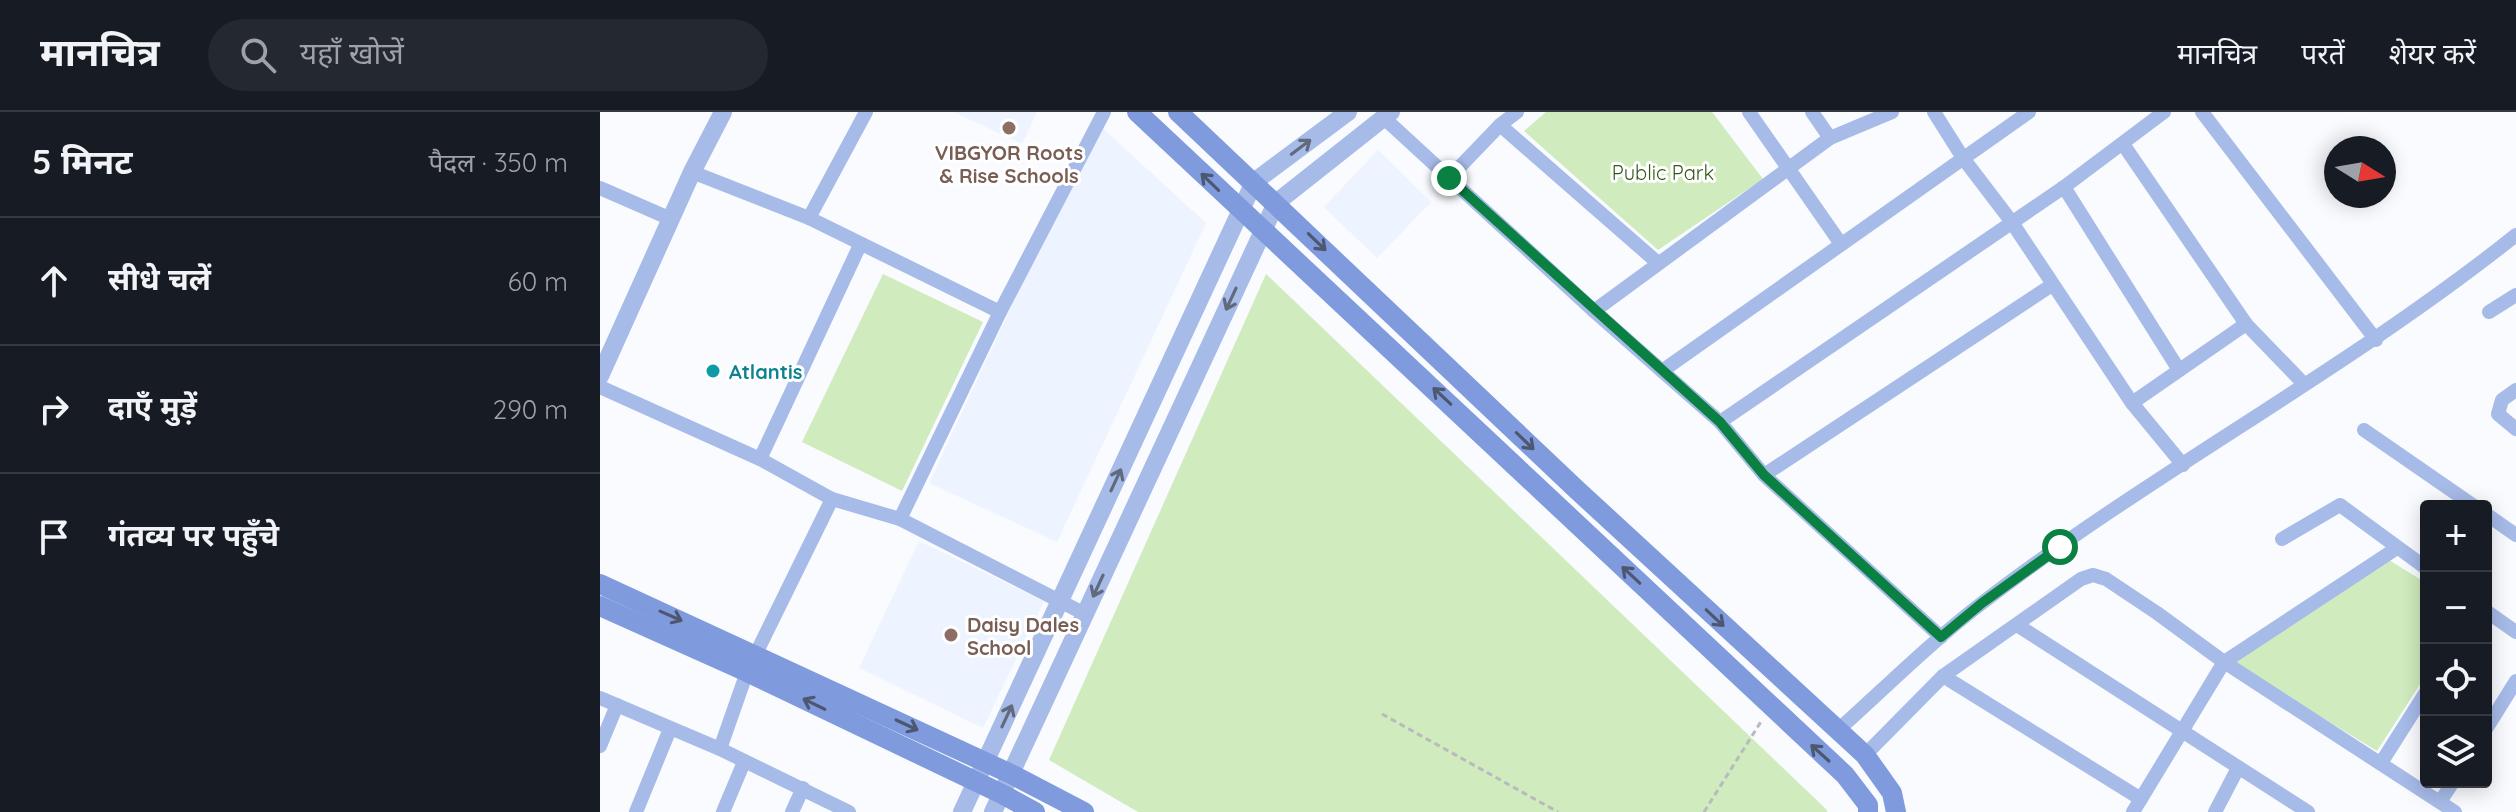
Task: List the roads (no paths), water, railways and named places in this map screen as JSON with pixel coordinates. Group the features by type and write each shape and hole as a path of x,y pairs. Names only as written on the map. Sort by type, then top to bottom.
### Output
{"main road":[{"path":"1137,112 1845,775 1868,805 1868,812"},
{"path":"1178,112 1576,489 1865,755 1892,793 1896,812"},
{"path":"600,584 976,783 998,803 1035,812"},
{"path":"600,606 752,663 1011,774 1084,812"}],"street":[{"path":"600,376 692,172 723,112"},
{"path":"809,218 866,112"},
{"path":"900,519 1000,312 1104,112"},
{"path":"1449,178 1500,125 1517,112"},
{"path":"1749,112 1841,244"},
{"path":"1812,112 1830,138"},
{"path":"1594,311 1830,138 1892,112"},
{"path":"1934,112 2132,403 2183,465"},
{"path":"1662,371 2029,112"},
{"path":"1720,422 2064,187 2164,112"},
{"path":"2202,112 2376,340"},
{"path":"962,812 1254,182 1337,115"},
{"path":"998,803 1276,203 1387,115 1449,178 1720,422 1764,475 1941,637"},
{"path":"1500,125 1658,263"},
{"path":"2123,144 2246,324 2304,384"},
{"path":"692,172 809,218 1000,312"},
{"path":"2064,187 2179,370"},
{"path":"600,188 671,219"},
{"path":"1837,731 1982,603 2060,547 2304,384 2376,340 2516,235"},
{"path":"760,459 860,245"},
{"path":"1764,475 2052,285"},
{"path":"2489,312 2516,295"},
{"path":"2132,403 2246,324"},
{"path":"600,387 760,459 832,499 900,519 1085,614"},
{"path":"2516,390 2502,400 2498,414 2516,429"},
{"path":"2364,430 2465,500"},
{"path":"720,749 752,663 832,499"},
{"path":"2282,539 2340,505 2420,564"},
{"path":"2492,518 2516,535"},
{"path":"1943,676 2137,806 2224,662 2397,548"},
{"path":"1865,755 1943,676 2081,579 2100,576 2224,662 2455,812"},
{"path":"2492,615 2516,632"},
{"path":"2017,625 2308,812"},
{"path":"2492,719 2516,681"},
{"path":"600,698 720,749 849,812"},
{"path":"2381,763 2420,701"},
{"path":"600,746 617,705"},
{"path":"636,812 670,729"},
{"path":"723,812 744,762"},
{"path":"2215,812 2238,768"},
{"path":"792,812 803,788"},
{"path":"2440,802 2449,788"}],"place":[{"name":"VIBGYOR Roots & Rise Schools","path":"1009,128"},
{"name":"Atlantis","path":"713,371"},
{"name":"Daisy Dales School","path":"951,635"}],"park label":[{"name":"Public Park","path":"1663,172"}]}
